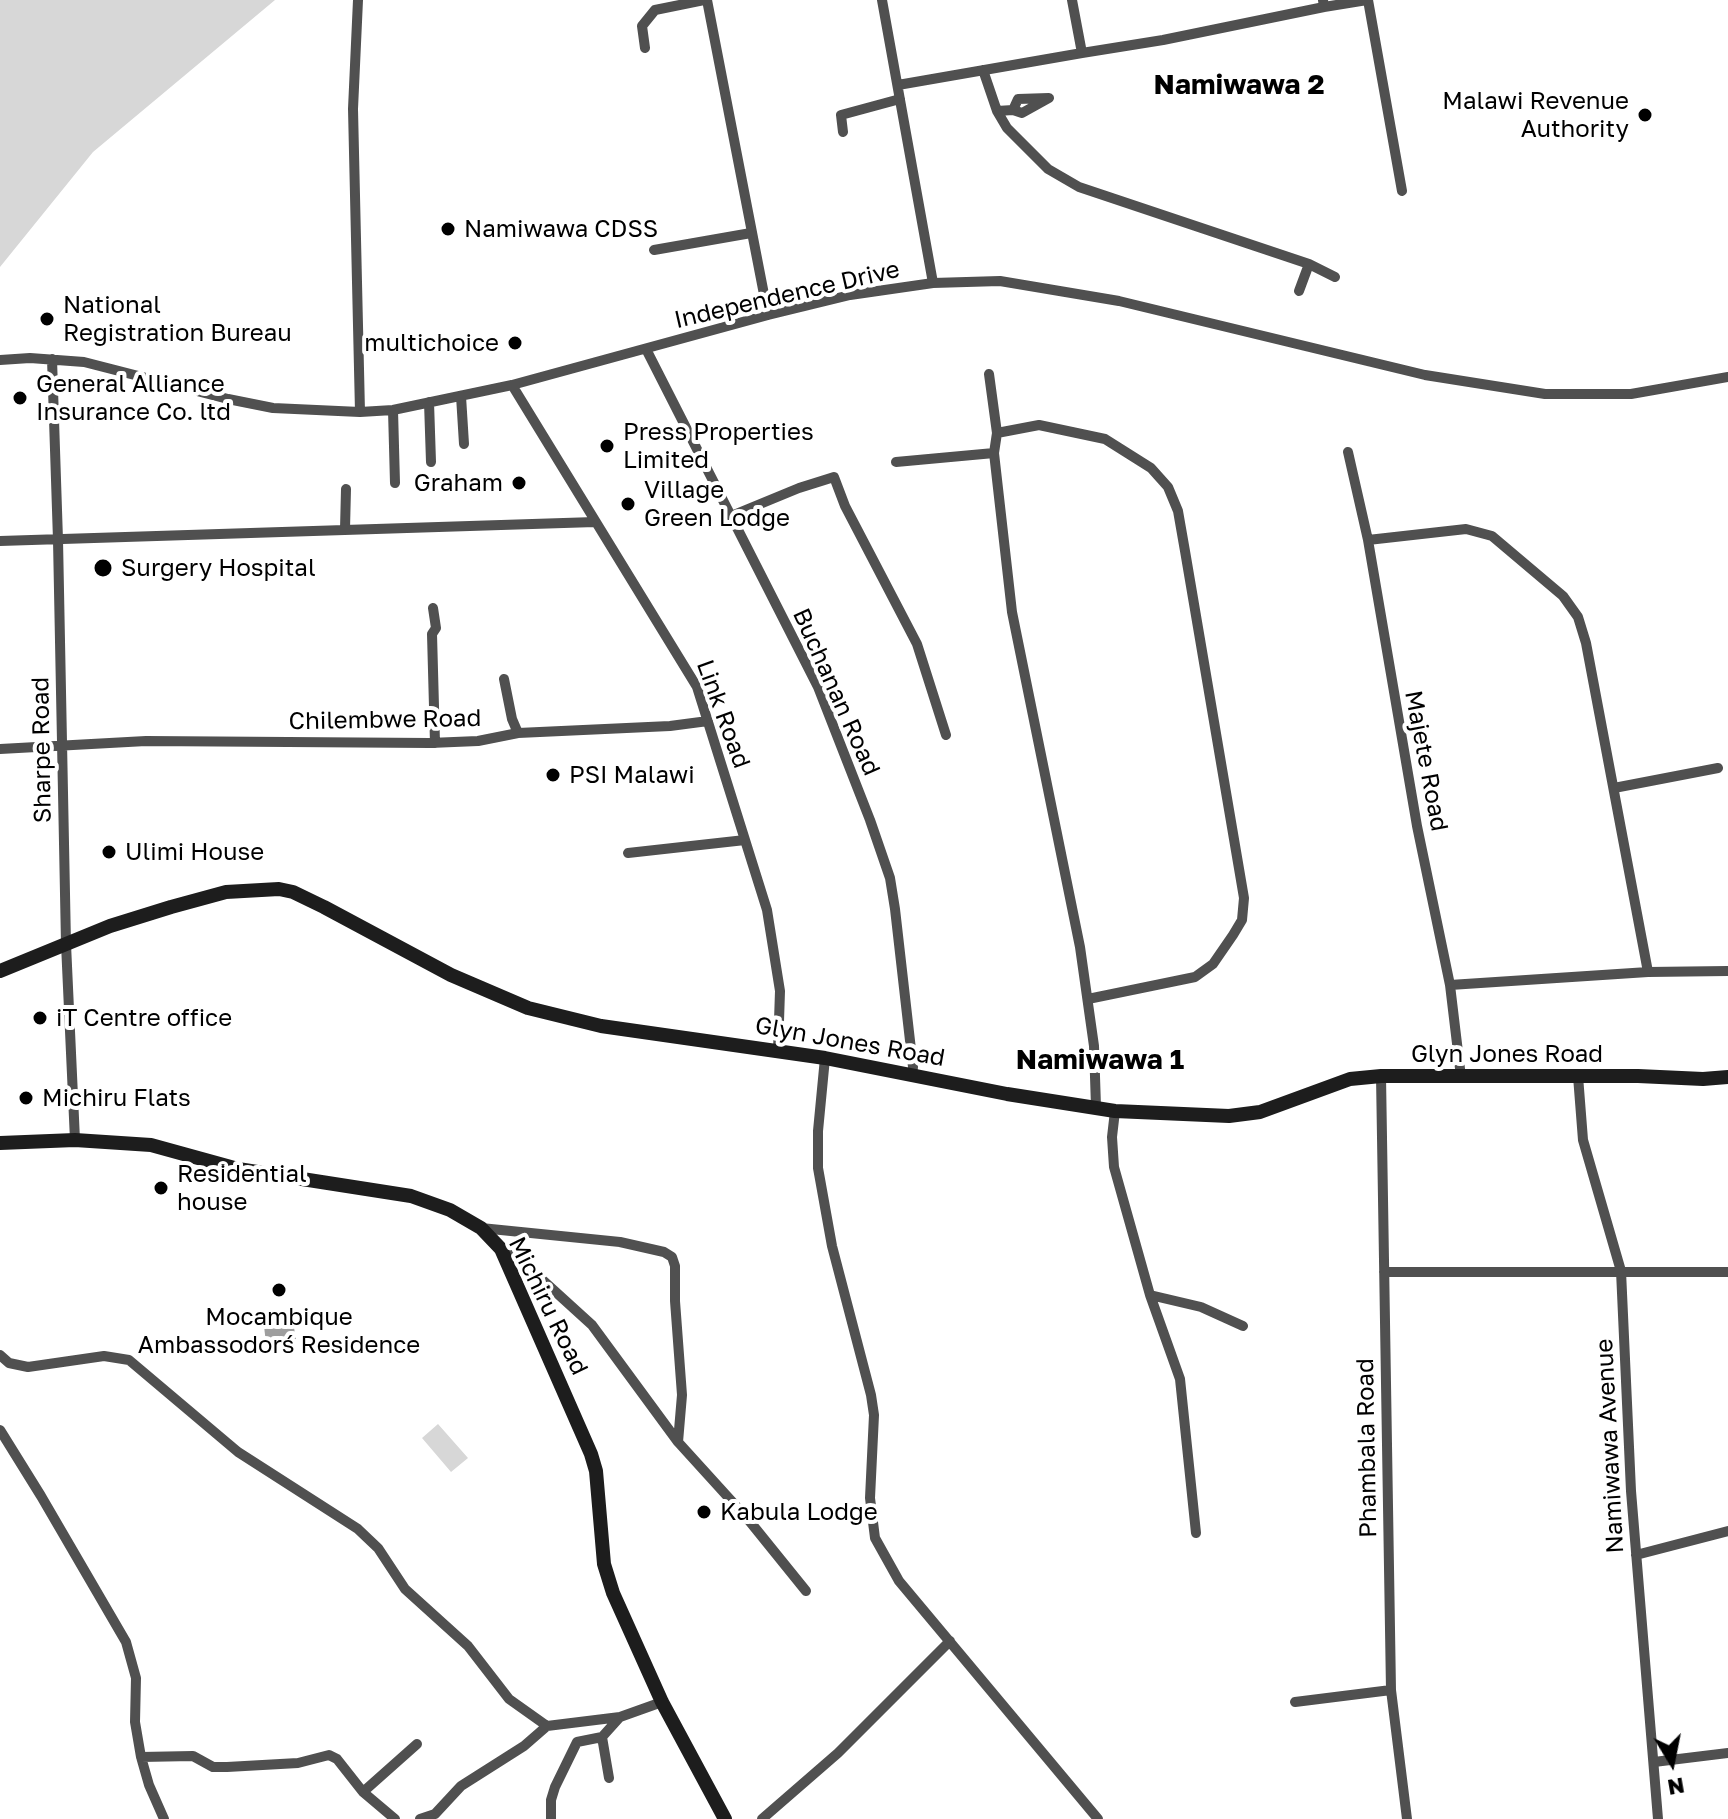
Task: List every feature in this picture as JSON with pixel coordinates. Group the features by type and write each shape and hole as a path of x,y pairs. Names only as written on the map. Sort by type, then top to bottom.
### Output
{"street":[{"path":"358,0 353,109 360,412"},
{"path":"645,48 642,26 655,10 706,0 768,315"},
{"path":"882,0 933,283"},
{"path":"1072,0 1082,53"},
{"path":"898,85 1163,40 1324,3 1367,0 1402,191"},
{"path":"983,70 997,111 1007,128 1048,169 1079,187 1309,264 1335,277"},
{"path":"843,132 841,115 900,99"},
{"path":"997,111 1013,110"},
{"path":"654,250 751,233"},
{"path":"1299,291 1309,264"},
{"name":"Independence Drive","path":"0,360 52,359 98,365 273,408 360,412 393,410 512,385 850,295 933,283 1000,281 1119,301 1425,375 1545,394 1631,394 1728,377"},
{"name":"Buchanan Road","path":"646,349 818,687 890,878 907,1008 912,1075"},
{"name":"Sharpe Road","path":"52,359 66,944 75,1140"},
{"path":"989,374 997,433 994,453 1012,612 1080,947 1094,1046 1096,1107"},
{"name":"Link Road","path":"512,385 697,687 767,910 780,991 778,1051"},
{"path":"461,396 464,444"},
{"path":"429,402 431,462"},
{"path":"393,410 395,483"},
{"path":"997,433 1039,425 1105,439 1151,468 1168,487 1178,511 1244,898 1242,920 1233,935 1213,964 1195,977 1088,999"},
{"name":"Majete Road","path":"1348,452 1368,540 1417,826 1450,985 1461,1077"},
{"path":"896,462 994,453"},
{"path":"731,516 834,477 845,506 917,644 946,735"},
{"path":"345,529 346,489"},
{"path":"0,541 595,522"},
{"path":"1368,540 1466,529 1492,536 1563,596 1578,617 1586,643 1648,972"},
{"path":"433,608 436,628 432,634 435,743"},
{"path":"504,679 518,733"},
{"name":"Chilembwe Road","path":"0,749 146,741 435,743 478,741 518,733 670,726 708,721"},
{"path":"1614,788 1718,768"},
{"path":"628,853 745,840"},
{"name":"Glyn Jones Road","path":"0,971 110,926 226,892 279,889 293,892 324,907 451,975 528,1008 601,1026 825,1058 1007,1094 1115,1111 1229,1116 1260,1112 1350,1079 1381,1076 1728,1077"},
{"path":"1450,985 1648,972 1728,971"},
{"path":"825,1058 818,1168 832,1246 871,1395 874,1435 870,1498 875,1538 899,1581 1098,1819"},
{"name":"Phambala Road","path":"1381,1076 1391,1690 1407,1819"},
{"name":"Namiwawa Avenue","path":"1578,1076 1583,1140 1621,1271 1636,1555 1658,1819"},
{"path":"1115,1111 1112,1137 1114,1167 1150,1295 1180,1379 1196,1533"},
{"name":"Michiru Road","path":"0,1143 75,1140 144,1144 238,1169 411,1196 450,1210 481,1228 501,1249 591,1454 596,1471 606,1575 662,1702 725,1819"},
{"path":"481,1228 620,1242 664,1252 672,1257 682,1395 678,1442"},
{"path":"501,1249 515,1255 592,1325 678,1442 747,1518 806,1591"},
{"path":"1384,1272 1728,1272"},
{"path":"1150,1295 1201,1307 1243,1326"},
{"path":"0,1355 9,1363 28,1367 104,1356 129,1360 238,1452 358,1529 378,1548 405,1589 468,1646 509,1699 547,1726"},
{"path":"0,1430 126,1642 136,1678 135,1722 141,1757 164,1819"},
{"path":"1636,1555 1728,1531"},
{"path":"762,1819 838,1753 950,1641"},
{"path":"1295,1702 1391,1690"},
{"path":"420,1819 435,1814 461,1786 524,1746 547,1726 620,1717 662,1702"},
{"path":"551,1819 555,1787 574,1746 583,1740 602,1737 620,1717"},
{"path":"602,1737 609,1778"},
{"path":"363,1792 417,1744"},
{"path":"1654,1762 1728,1753"},
{"path":"141,1757 193,1756 213,1767 227,1767 298,1763 329,1755 337,1759 363,1792 395,1819"}],"shaded area":[{"path":"0,0 275,0 93,152 0,267"},
{"path":"293,1322 296,1339 266,1343 264,1326"},
{"path":"438,1424 468,1458 451,1472 422,1438"}],"place":[{"name":"Malawi Revenue Authority","path":"1645,115"},
{"name":"Namiwawa CDSS","path":"448,229"},
{"name":"National Registration Bureau","path":"47,319"},
{"name":"multichoice","path":"515,343"},
{"name":"General Alliance Insurance Co. ltd","path":"20,398"},
{"name":"Press Properties Limited","path":"607,446"},
{"name":"Graham","path":"519,483"},
{"name":"Village Green Lodge","path":"628,504"},
{"name":"Surgery Hospital","path":"103,568"},
{"name":"PSI Malawi","path":"553,775"},
{"name":"Ulimi House","path":"109,852"},
{"name":"iT Centre office","path":"40,1018"},
{"name":"Michiru Flats","path":"26,1098"},
{"name":"Residential house","path":"161,1188"},
{"name":"Mocambique Ambassodorś Residence","path":"279,1290"},
{"name":"Kabula Lodge","path":"704,1512"}],"district":[{"name":"Namiwawa 2","path":"1239,85"},
{"name":"Namiwawa 1","path":"1100,1060"}]}
